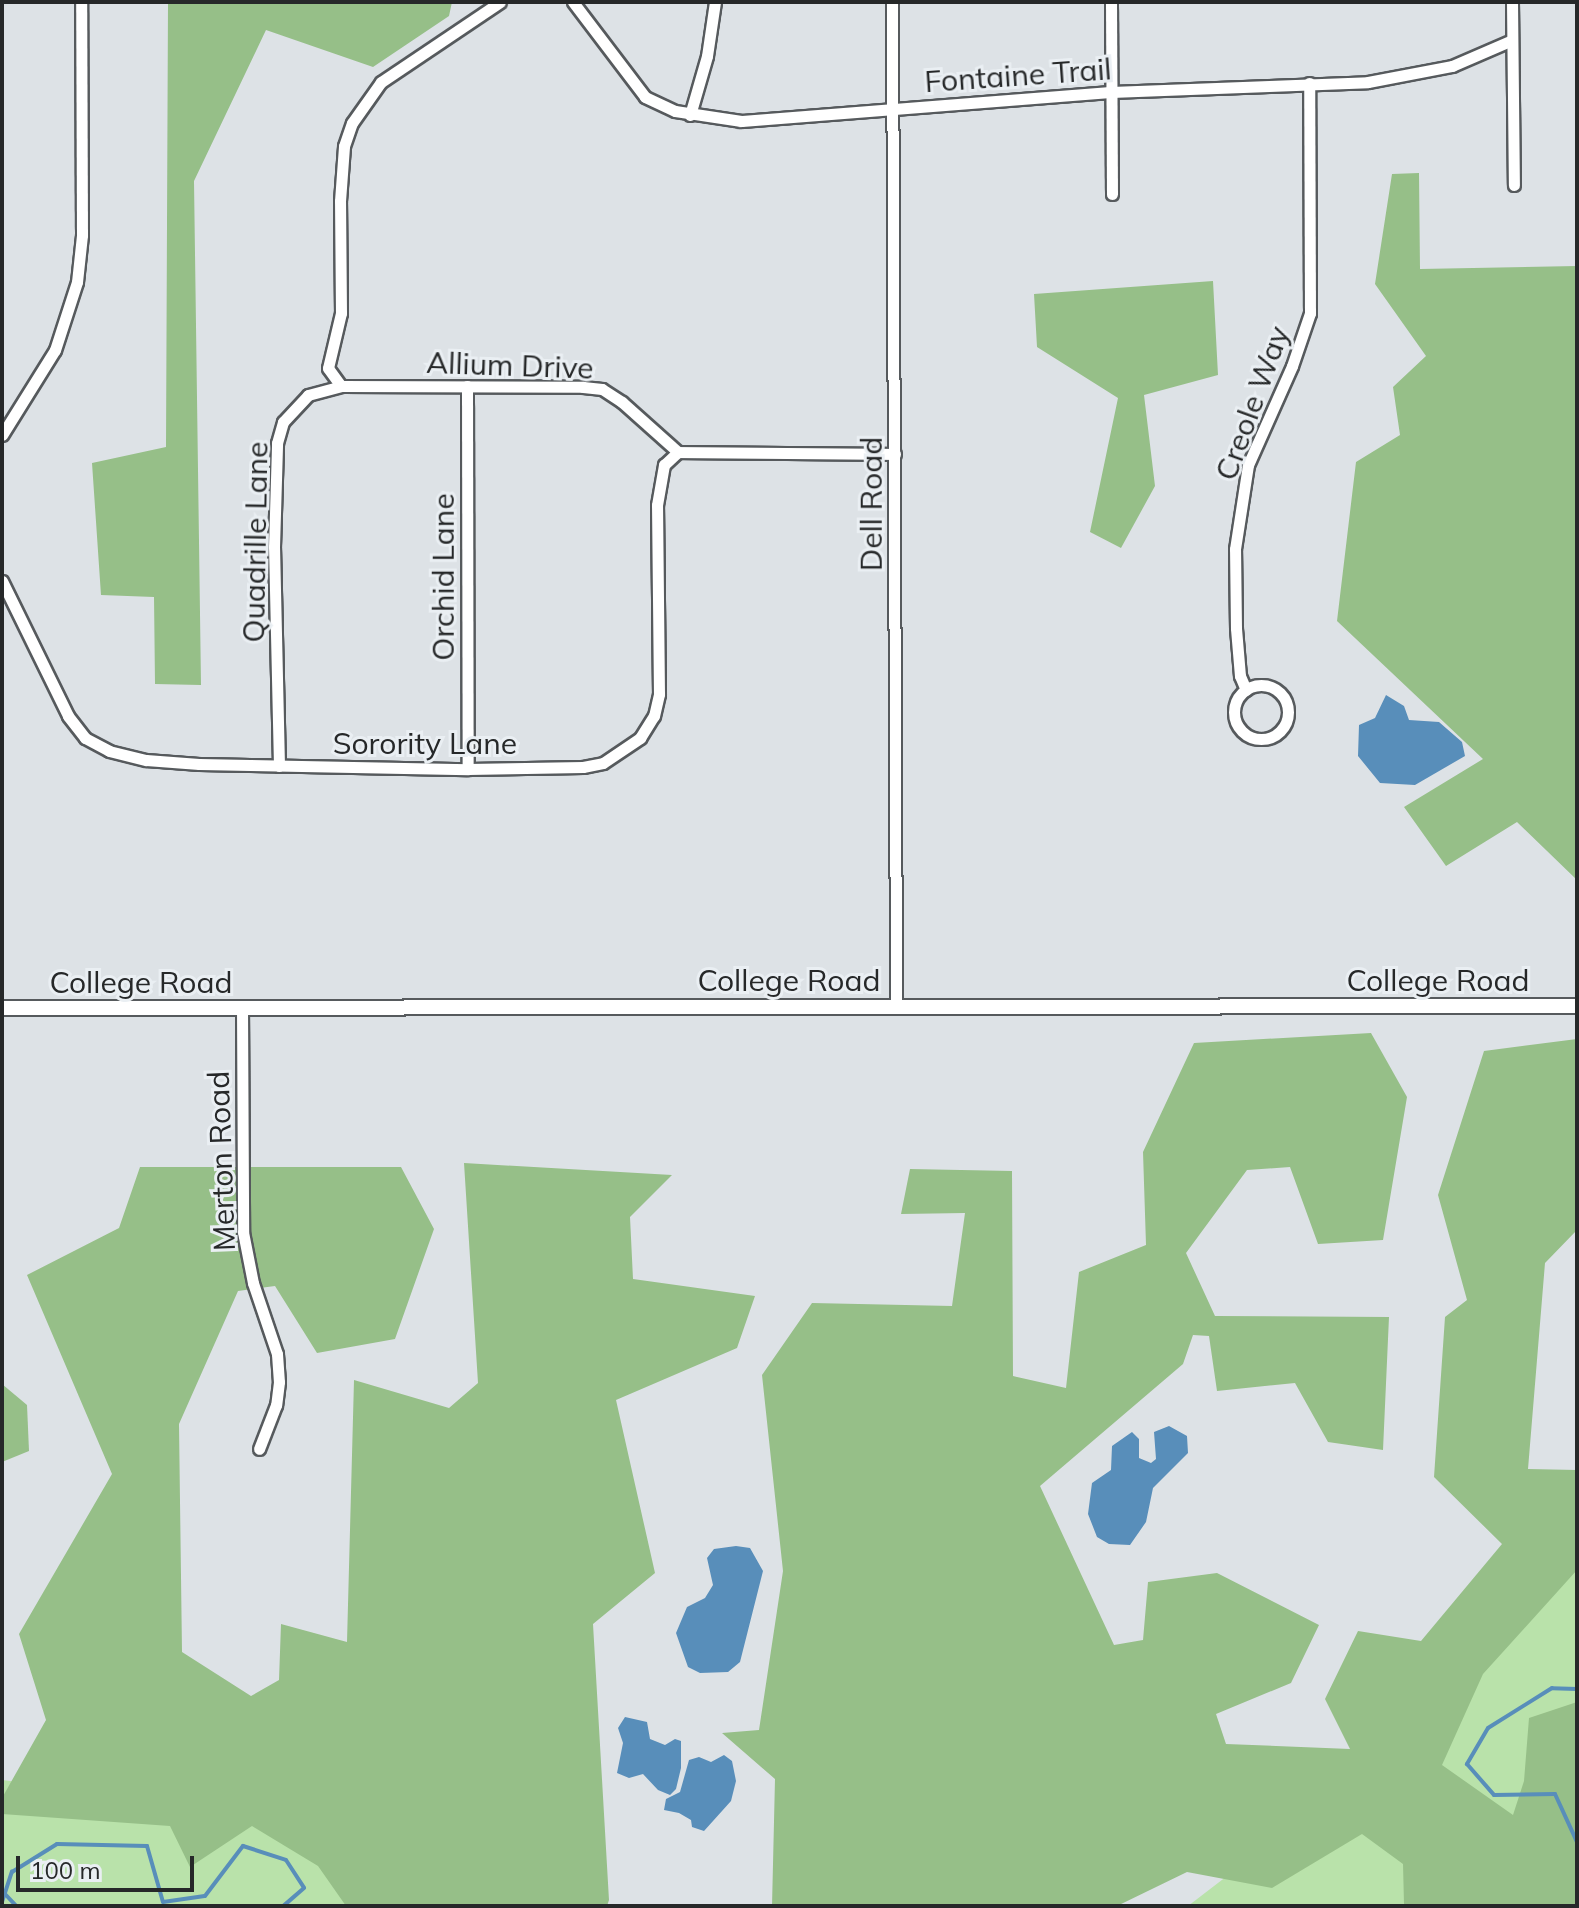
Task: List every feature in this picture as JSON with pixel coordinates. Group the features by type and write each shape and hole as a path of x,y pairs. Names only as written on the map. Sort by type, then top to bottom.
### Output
{"street":[{"path":"2,435 55,350 77,282 82,235 81,2"},
{"path":"341,386 328,368 341,313 340,201 344,146 352,123 381,82 500,2"},
{"name":"Fontaine Trail","path":"573,2 645,97 659,106 690,115 741,121 1111,92 1368,82 1425,74 1512,40"},
{"path":"690,115 707,56 715,2"},
{"name":"Dell Road","path":"892,2 896,1005"},
{"path":"1111,2 1112,194"},
{"path":"1512,2 1514,185"},
{"name":"Creole Way","path":"1246,690 1240,676 1236,628 1235,549 1248,465 1298,352 1310,313 1309,83"},
{"name":"Allium Drive","path":"341,386 602,389 678,452"},
{"name":"Quadrille Lane","path":"279,766 274,547 277,443 283,422 308,395 341,386"},
{"name":"Orchid Lane","path":"467,386 468,769"},
{"path":"678,452 895,454"},
{"name":"Sorority Lane","path":"2,581 68,716 85,738 109,751 146,760 279,766 468,769 593,765 623,753 640,738 654,716 659,694 659,483 664,465 678,452"},
{"name":"Creole Way","path":"1263,685 1279,692 1288,707 1288,716 1280,731 1264,739 1247,735 1240,729 1235,717 1235,704 1246,690 1263,685"},
{"name":"College Road","path":"2,1008 1577,1006"},
{"name":"Merton Road","path":"242,1008 243,1232 253,1283 277,1354 279,1382 276,1405 259,1449"}],"green space":[{"path":"168,2 452,2 449,16 373,67 266,30 194,181 201,685 155,684 154,597 101,595 92,463 166,447"},
{"path":"1419,173 1420,269 1577,266 1577,880 1517,822 1446,866 1404,807 1483,759 1337,621 1356,462 1400,435 1393,387 1426,356 1375,284 1392,174"},
{"path":"1213,281 1218,375 1144,395 1155,486 1121,548 1090,532 1118,398 1037,347 1034,294"},
{"path":"1371,1033 1407,1097 1383,1240 1318,1244 1290,1167 1247,1170 1186,1253 1215,1316 1389,1317 1383,1450 1328,1442 1295,1383 1217,1391 1209,1336 1193,1335 1183,1364 1040,1486 1114,1645 1143,1640 1148,1582 1217,1573 1319,1625 1291,1683 1216,1714 1226,1744 1350,1749 1325,1699 1358,1631 1421,1641 1502,1544 1434,1477 1445,1317 1467,1300 1438,1195 1484,1051 1577,1039 1577,1230 1545,1263 1528,1469 1577,1470 1577,1570 1483,1674 1442,1765 1513,1815 1524,1781 1529,1718 1577,1702 1577,1906 1397,1906 1404,1904 1403,1864 1362,1834 1272,1888 1187,1872 1117,1906 772,1906 775,1779 722,1733 759,1730 783,1571 762,1375 812,1303 952,1306 965,1213 901,1214 910,1169 1012,1171 1013,1376 1066,1388 1079,1272 1146,1245 1143,1152 1194,1043"},
{"path":"464,1163 672,1175 630,1217 633,1279 755,1296 737,1348 616,1400 655,1573 593,1624 607,1906 346,1906 318,1866 252,1826 190,1867 170,1826 2,1814 2,1798 46,1720 19,1634 112,1474 27,1275 119,1228 140,1167 401,1167 434,1229 395,1339 317,1353 275,1286 238,1291 179,1424 182,1652 251,1696 279,1680 281,1624 347,1642 354,1380 449,1408 478,1383"},
{"path":"2,1384 27,1405 29,1451 2,1462"},
{"path":"1577,1539 1577,1906 1188,1906 1415,1732"},
{"path":"2,1780 262,1812 445,1906 2,1906"}],"water":[{"path":"1386,695 1404,706 1409,720 1439,722 1462,742 1465,756 1415,785 1380,783 1358,756 1359,725 1375,718"},
{"path":"1169,1426 1187,1436 1188,1453 1153,1488 1146,1522 1130,1545 1109,1544 1097,1537 1088,1514 1092,1483 1111,1470 1112,1446 1132,1432 1139,1439 1139,1458 1151,1463 1156,1459 1154,1432"},
{"path":"750,1548 763,1571 740,1662 728,1672 700,1673 688,1667 676,1633 687,1607 705,1598 713,1585 707,1558 714,1549"},
{"path":"625,1717 647,1722 650,1739 665,1745 675,1739 681,1741 681,1768 676,1789 670,1795 658,1790 643,1774 629,1778 617,1773 623,1743 618,1728"},
{"path":"724,1755 732,1761 736,1781 731,1801 704,1831 692,1827 691,1820 679,1813 664,1810 666,1799 680,1792 689,1760 699,1757 711,1762"}],"waterway":[{"path":"1577,1689 1552,1688 1488,1728 1467,1764 1494,1795 1555,1794 1577,1842"},
{"path":"2,1902 12,1872 57,1844 147,1846 163,1902 205,1896 243,1846 286,1860 304,1888 283,1906"},
{"path":"5,1894 16,1906"}]}
